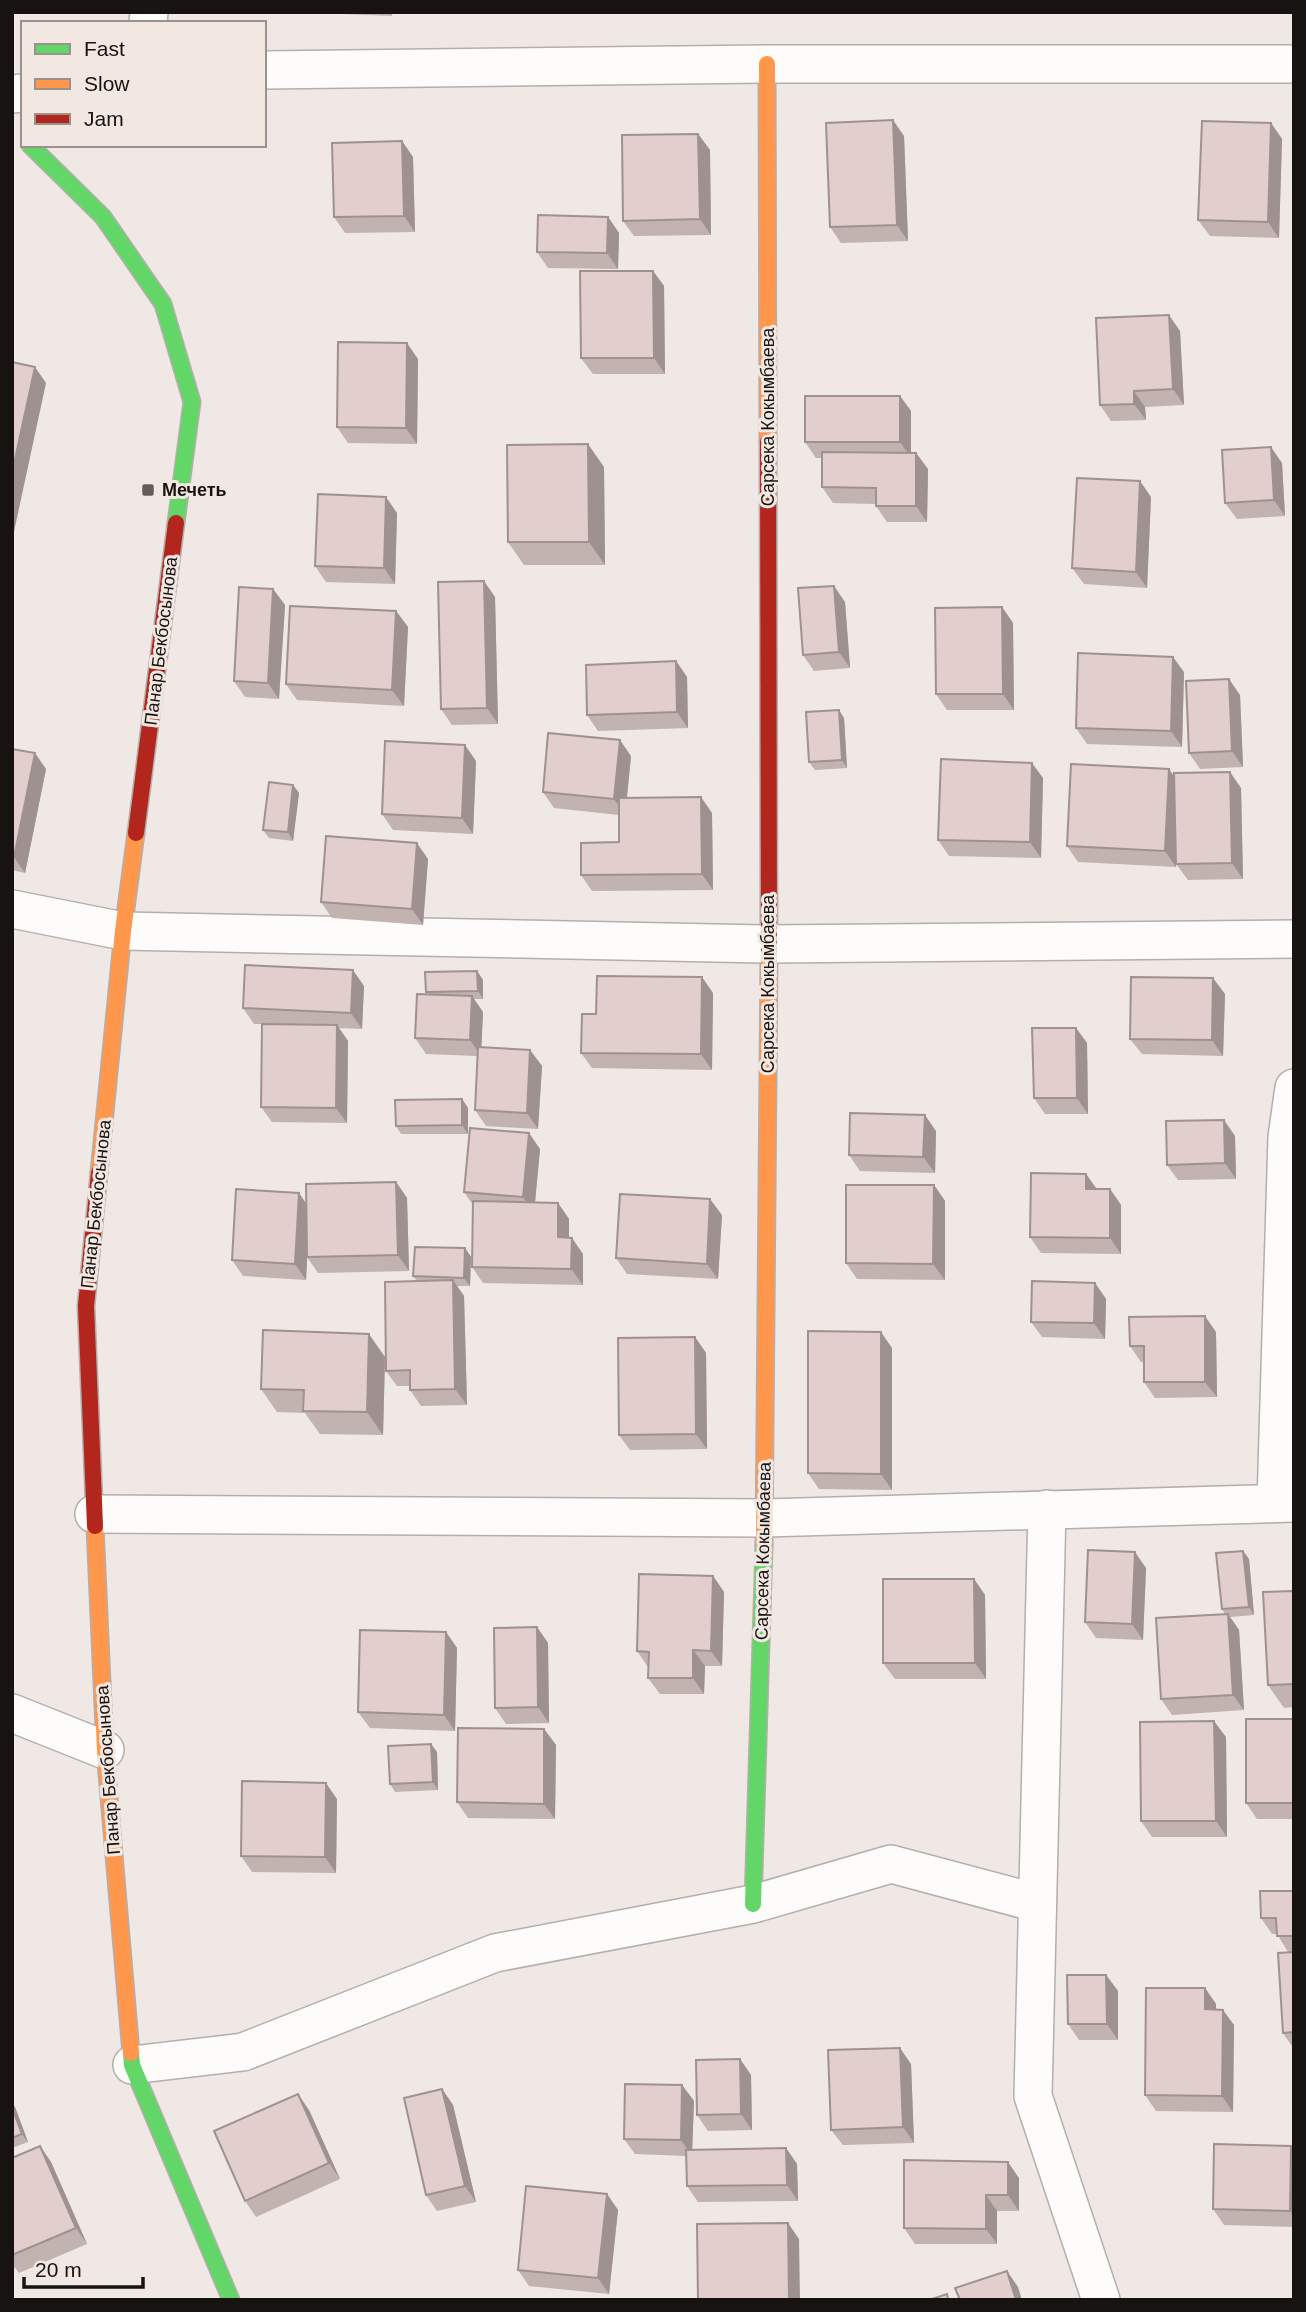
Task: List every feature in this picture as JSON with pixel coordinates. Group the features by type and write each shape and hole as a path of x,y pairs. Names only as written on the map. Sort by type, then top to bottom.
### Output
{"street":[{"path":"266,70 767,64 1294,64"},
{"name":"Сарсека Кокымбаева","path":"753,1904 765,1518 769,944 767,64"},
{"name":"Панар Бекбосынова","path":"32,147 103,217 163,304 192,402 123,931 86,1306 105,1749 132,2065 230,2300"},
{"path":"12,909 123,931 769,944 1294,939"},
{"path":"94,1514 765,1518 1285,1502 1287,1137 1294,1088"},
{"path":"1047,1508 1033,2096 1101,2300"},
{"path":"12,1713 105,1749"},
{"path":"132,2065 243,2052 495,1953 753,1904 891,1864 1037,1903"}],"building":[{"path":"893,120 897,225 830,227 826,123"},
{"path":"1202,121 1271,123 1268,222 1198,220"},
{"path":"698,134 700,219 623,221 622,135"},
{"path":"402,141 404,216 334,217 332,143"},
{"path":"538,215 608,217 607,253 537,252"},
{"path":"580,271 653,271 654,358 581,358"},
{"path":"1169,315 1173,389 1134,391 1134,404 1100,405 1096,318"},
{"path":"338,342 407,343 406,428 337,427"},
{"path":"12,362 35,367 12,473"},
{"path":"805,396 900,396 900,442 805,442"},
{"path":"588,444 589,542 508,542 507,445"},
{"path":"1271,447 1274,500 1225,503 1222,450"},
{"path":"822,452 916,453 916,506 876,506 876,488 822,487"},
{"path":"1077,478 1140,481 1136,572 1072,568"},
{"path":"318,494 386,497 384,568 315,566"},
{"path":"484,581 487,708 441,709 438,582"},
{"path":"834,586 839,652 803,655 798,588"},
{"path":"239,587 273,589 268,683 234,681"},
{"path":"290,606 396,611 392,690 286,684"},
{"path":"1002,607 1003,694 936,694 935,608"},
{"path":"1078,653 1173,657 1171,731 1076,728"},
{"path":"676,661 677,712 587,715 586,665"},
{"path":"1229,679 1232,751 1189,753 1186,681"},
{"path":"839,710 842,760 809,762 806,712"},
{"path":"548,733 620,740 614,799 543,792"},
{"path":"385,741 465,745 462,818 382,814"},
{"path":"12,749 35,753 14,857 12,856"},
{"path":"941,759 1032,763 1030,842 938,840"},
{"path":"1071,764 1169,769 1165,851 1067,846"},
{"path":"1230,772 1232,863 1176,864 1174,773"},
{"path":"269,782 293,785 288,832 263,830"},
{"path":"701,797 702,874 581,875 581,843 619,842 619,798"},
{"path":"326,836 417,843 412,909 321,902"},
{"path":"245,965 353,970 351,1013 243,1008"},
{"path":"477,971 478,991 426,992 425,972"},
{"path":"597,976 702,977 701,1054 581,1053 582,1014 596,1014"},
{"path":"1131,977 1213,978 1212,1040 1130,1039"},
{"path":"417,994 472,996 470,1040 415,1038"},
{"path":"262,1024 337,1025 336,1108 261,1107"},
{"path":"1032,1028 1076,1028 1077,1098 1034,1098"},
{"path":"478,1047 530,1050 527,1113 475,1110"},
{"path":"462,1099 462,1125 396,1126 395,1100"},
{"path":"850,1113 925,1115 923,1157 849,1155"},
{"path":"1224,1120 1225,1163 1167,1165 1166,1121"},
{"path":"470,1128 529,1133 523,1197 464,1192"},
{"path":"1031,1173 1086,1174 1086,1189 1110,1189 1110,1238 1030,1237"},
{"path":"396,1182 398,1255 307,1257 306,1184"},
{"path":"846,1185 934,1185 933,1264 846,1263"},
{"path":"236,1189 299,1193 295,1264 232,1260"},
{"path":"620,1194 710,1199 707,1264 616,1258"},
{"path":"473,1201 558,1203 558,1237 572,1238 571,1269 472,1267"},
{"path":"415,1247 465,1248 464,1278 413,1276"},
{"path":"453,1280 455,1389 410,1390 410,1370 386,1371 385,1282"},
{"path":"1032,1281 1095,1283 1094,1323 1031,1322"},
{"path":"1205,1316 1205,1382 1144,1382 1144,1346 1130,1346 1129,1317"},
{"path":"263,1330 369,1334 367,1412 303,1411 304,1390 261,1389"},
{"path":"808,1331 881,1332 881,1474 808,1473"},
{"path":"695,1337 696,1434 619,1435 618,1338"},
{"path":"1088,1550 1135,1552 1132,1624 1085,1622"},
{"path":"1243,1551 1249,1607 1222,1609 1216,1553"},
{"path":"639,1574 713,1576 711,1651 693,1650 693,1678 648,1678 649,1652 637,1651"},
{"path":"883,1579 974,1579 975,1663 883,1663"},
{"path":"1294,1591 1294,1684 1268,1685 1263,1592"},
{"path":"1228,1614 1233,1695 1161,1699 1156,1618"},
{"path":"537,1627 538,1707 495,1708 494,1628"},
{"path":"360,1630 446,1632 444,1715 358,1712"},
{"path":"1246,1719 1294,1719 1294,1803 1246,1803"},
{"path":"1214,1721 1216,1821 1141,1821 1140,1722"},
{"path":"458,1728 544,1729 544,1804 457,1802"},
{"path":"431,1744 433,1782 390,1784 388,1746"},
{"path":"242,1781 326,1783 325,1857 241,1856"},
{"path":"1260,1891 1294,1891 1294,1936 1277,1936 1276,1918 1261,1918"},
{"path":"1294,1952 1294,2032 1283,2033 1278,1953"},
{"path":"1067,1975 1106,1975 1107,2024 1068,2024"},
{"path":"1146,1988 1205,1988 1205,2009 1223,2010 1222,2096 1145,2095"},
{"path":"900,2048 903,2127 831,2130 828,2050"},
{"path":"740,2059 741,2114 697,2115 696,2060"},
{"path":"625,2084 682,2085 681,2140 624,2139"},
{"path":"442,2089 465,2186 426,2195 404,2098"},
{"path":"298,2094 329,2163 245,2201 214,2131"},
{"path":"12,2108 22,2134 12,2138"},
{"path":"1214,2144 1291,2146 1290,2211 1213,2209"},
{"path":"40,2146 76,2228 12,2255 12,2158"},
{"path":"786,2148 787,2185 687,2186 686,2150"},
{"path":"904,2160 1008,2162 1008,2195 986,2195 986,2229 904,2228"},
{"path":"526,2186 607,2194 598,2278 518,2270"},
{"path":"788,2223 789,2300 698,2300 697,2224"},
{"path":"1007,2271 1016,2300 960,2300 955,2288"},
{"path":"947,2294 948,2300 929,2300"}],"traffic: fast":[{"path":"32,147 103,217 163,304 192,402 176,523"},
{"path":"753,1904 764,1545"},
{"path":"131,2053 132,2065 231,2300"}],"traffic: slow":[{"path":"767,64 768,442"},
{"path":"99,1173 123,931 136,833"},
{"path":"764,1545 769,954"},
{"path":"95,1526 105,1750 131,2053"}],"traffic: jam":[{"path":"768,442 769,954"},
{"path":"136,833 176,523"},
{"path":"95,1526 86,1306 99,1173"}],"place":[{"name":"Мечеть","path":"148,490"}]}
